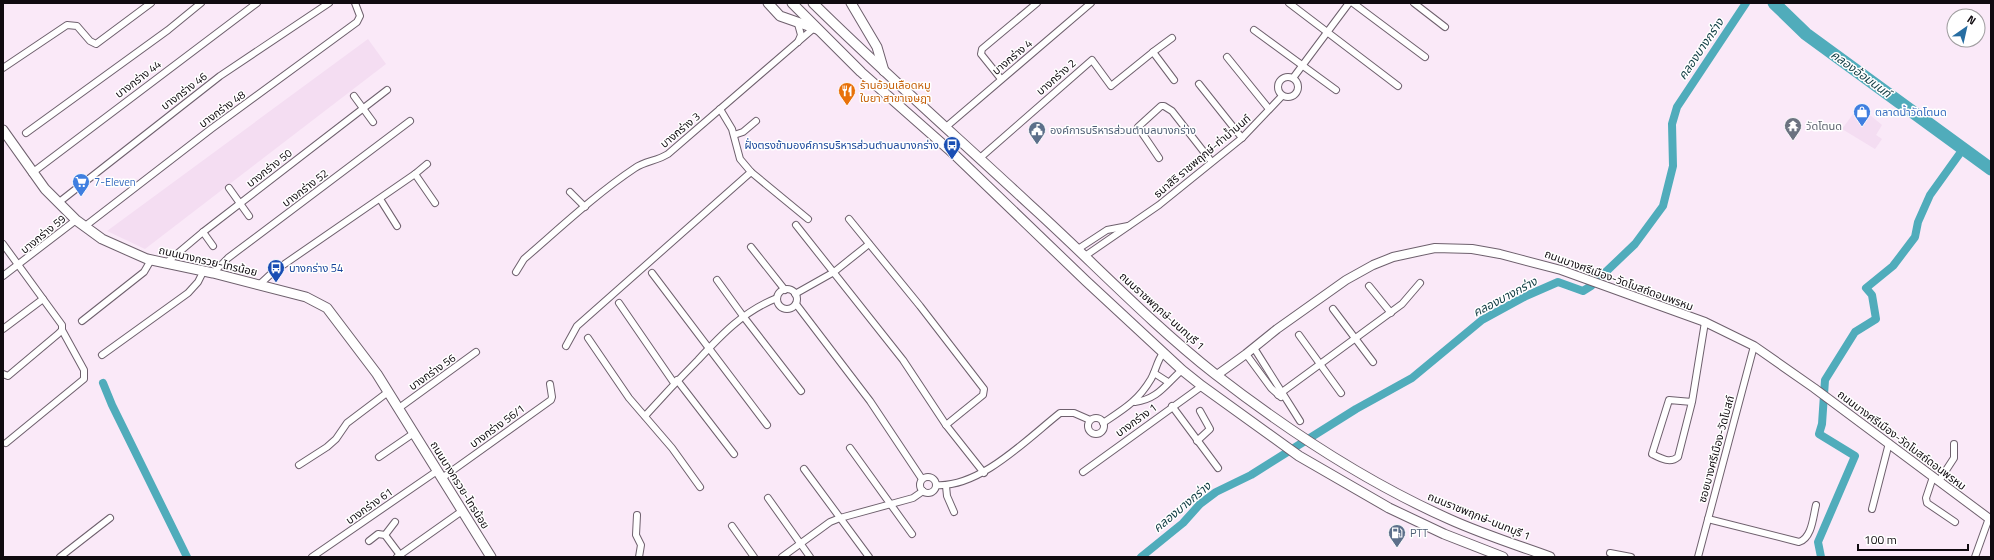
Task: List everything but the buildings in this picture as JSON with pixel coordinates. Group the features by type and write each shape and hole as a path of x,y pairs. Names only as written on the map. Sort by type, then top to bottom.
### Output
{"main road":[{"path":"768,3 780,16 798,24 816,29"},
{"path":"792,3 816,29 862,72 956,156 1163,353 1202,386 1299,456 1389,508 1444,534 1503,557"},
{"name":"ถนนราชพฤกษ์-นนทบุรี 1","path":"813,3 884,72 946,126 1179,344 1217,375 1300,435 1389,490 1450,520 1550,557"},
{"path":"850,3 877,47 884,72"},
{"name":"ถนนบางกรวย-ไทรน้อย","path":"3,130 32,173 58,203 84,227 114,246 165,264 306,297 327,308 349,335 399,408 491,557"}],"street":[{"path":"3,68 67,25 77,26 90,41 96,44 151,3"},
{"path":"26,133 168,30 201,3"},
{"name":"บางกร่าง 44","path":"32,173 257,3"},
{"name":"บางกร่าง 46","path":"58,203 220,76 328,3"},
{"name":"บางกร่าง 48","path":"84,227 211,129 358,22 360,16 355,3"},
{"path":"1001,79 981,54 982,49 1037,3"},
{"name":"บางกร่าง 4","path":"946,126 1091,3"},
{"path":"1289,3 1398,86"},
{"path":"1293,78 1349,3"},
{"path":"1353,3 1425,57"},
{"path":"1414,3 1445,27"},
{"path":"798,24 801,35 798,42"},
{"name":"บางกร่าง 3","path":"516,272 524,259 585,207 635,168 646,162 660,160 668,154 798,42 816,29"},
{"path":"1254,30 1336,90"},
{"path":"1172,38 1153,52 1174,80"},
{"name":"บางกร่าง 2","path":"980,158 1092,60 1111,86 1153,52"},
{"path":"1227,57 1269,109"},
{"path":"1285,77 1293,78 1297,83 1296,93 1288,98 1282,96 1277,89 1279,81 1285,77"},
{"path":"1199,84 1242,138"},
{"name":"บางกร่าง 50","path":"165,264 239,203 387,90"},
{"path":"354,96 373,122"},
{"name":"ธนาสิริ ราชพฤกษ์-ท่าน้ำนนท์","path":"1086,256 1159,204 1242,138 1282,96"},
{"path":"1159,158 1138,127 1155,111 1164,106 1172,111 1212,161"},
{"path":"720,109 734,136 740,159 751,172 808,219"},
{"path":"734,136 743,132 756,120"},
{"name":"บางกร่าง 52","path":"102,355 188,293 208,273 410,121"},
{"path":"259,285 273,272 380,199 428,164"},
{"path":"566,346 577,326 751,172"},
{"path":"415,174 435,203"},
{"path":"229,188 249,216"},
{"path":"570,192 585,207"},
{"path":"380,199 397,226"},
{"path":"849,219 920,306 984,389 983,395 946,425"},
{"name":"บางกร่าง 59","path":"3,276 20,265 76,220"},
{"path":"796,225 903,360 946,425 984,473"},
{"path":"1078,249 1107,230 1130,225"},
{"path":"203,232 213,246"},
{"path":"3,244 59,319 62,325 62,330 84,370 84,379 6,443"},
{"path":"795,294 834,272 869,244"},
{"path":"751,246 785,290 789,290 795,294"},
{"name":"ถนนบางศรีเมือง-วัดโบสถ์ดอนพรหม","path":"1217,375 1277,329 1346,280 1373,265 1415,252 1435,248 1472,249 1534,261 1705,322 1754,346 1832,401 1990,519"},
{"path":"82,321 144,272 151,260"},
{"path":"652,273 767,425"},
{"path":"717,280 801,391"},
{"path":"1280,393 1391,313 1402,304 1420,283"},
{"path":"1369,286 1391,313"},
{"path":"645,416 709,347 743,316 763,303 777,298 779,294 785,290"},
{"path":"795,294 796,304 870,401 922,480"},
{"path":"777,298 780,306 784,308 793,307 796,304"},
{"path":"3,329 43,299"},
{"path":"619,303 676,382 734,454"},
{"path":"1333,308 1373,362"},
{"path":"1692,402 1668,400 1652,454 1665,460 1676,459 1678,457 1692,402 1705,322"},
{"path":"3,374 8,376 62,330"},
{"path":"1299,335 1341,394"},
{"path":"588,338 629,398 672,448 700,487"},
{"name":"ซอยบางศรีเมือง-วัดโบสถ์","path":"1698,557 1754,346"},
{"path":"1254,348 1280,393"},
{"name":"บางกร่าง 56","path":"399,408 476,352"},
{"path":"1103,423 1135,402 1154,373 1163,353"},
{"path":"1246,354 1286,400 1300,421"},
{"path":"1135,402 1147,401 1153,397 1182,370"},
{"path":"1154,373 1168,382"},
{"name":"บางกร่าง 56/1","path":"440,474 551,400 550,384"},
{"name":"บางกร่าง 1","path":"1082,472 1172,406 1202,386"},
{"path":"299,465 327,447 336,439 347,423 388,392"},
{"path":"1172,406 1218,468"},
{"path":"1197,441 1210,429 1200,411"},
{"path":"936,485 946,486 984,473 1060,413 1074,413 1090,420 1097,418 1103,423"},
{"path":"1090,420 1087,427 1089,432 1094,434 1099,434 1103,431 1103,423"},
{"path":"379,457 414,433"},
{"path":"1872,509 1889,443"},
{"path":"1954,444 1954,458 1936,479 1926,498 1927,503 1955,522"},
{"path":"850,448 912,534"},
{"path":"804,469 869,557"},
{"name":"บางกร่าง 61","path":"312,557 440,474"},
{"path":"782,557 840,518 892,505 912,498 924,491 933,491 936,482 932,477 926,477 922,480 920,485 924,491"},
{"path":"946,486 947,496 954,512"},
{"path":"768,498 810,557"},
{"path":"1708,518 1799,542 1804,541 1810,533 1816,505"},
{"path":"369,541 378,534 385,535 399,556 462,511"},
{"path":"637,515 636,535 641,545 640,557"},
{"path":"60,557 110,518"},
{"path":"1975,557 1990,519"},
{"path":"385,535 395,522"},
{"path":"732,526 754,557"},
{"path":"1610,553 1631,557"}],"shaded area":[{"path":"368,39 386,64 145,249 107,231"},
{"name":"ตลาดน้ำวัดโตนด","path":"1859,106 1882,125 1876,135 1882,139 1875,149 1842,129"}],"waterway":[{"name":"คลองบางกร่าง","path":"1141,557 1183,523 1200,504 1216,492 1251,475 1356,409 1412,378 1482,320 1526,296 1558,282 1583,291 1591,286 1635,244 1663,206 1673,166 1672,124 1677,107 1746,3"},
{"name":"คลองอ้อมนนท์","path":"1774,3 1806,34 1991,169"},
{"path":"1821,557 1818,542 1855,456 1819,434 1822,424 1825,380 1855,332 1876,319 1872,295 1866,288 1893,266 1915,237 1918,222 1930,195 1963,149"},
{"path":"103,383 112,405 187,557"}],"place":[{"name":"ร้านอ้วนเลือดหมู ใบยา สาขาเจษฎา","path":"847,106"},
{"name":"ตลาดน้ำวัดโตนด","path":"1862,127"},
{"name":"วัดโตนด","path":"1793,141"},
{"name":"องค์การบริหารส่วนตำบลบางกร่าง","path":"1037,145"},
{"name":"ฝั่งตรงข้ามองค์การบริหารส่วนตำบลบางกร่าง","path":"952,160"},
{"name":"7-Eleven","path":"81,197"},
{"name":"บางกร่าง 54","path":"276,283"},
{"name":"PTT","path":"1397,548"}]}
